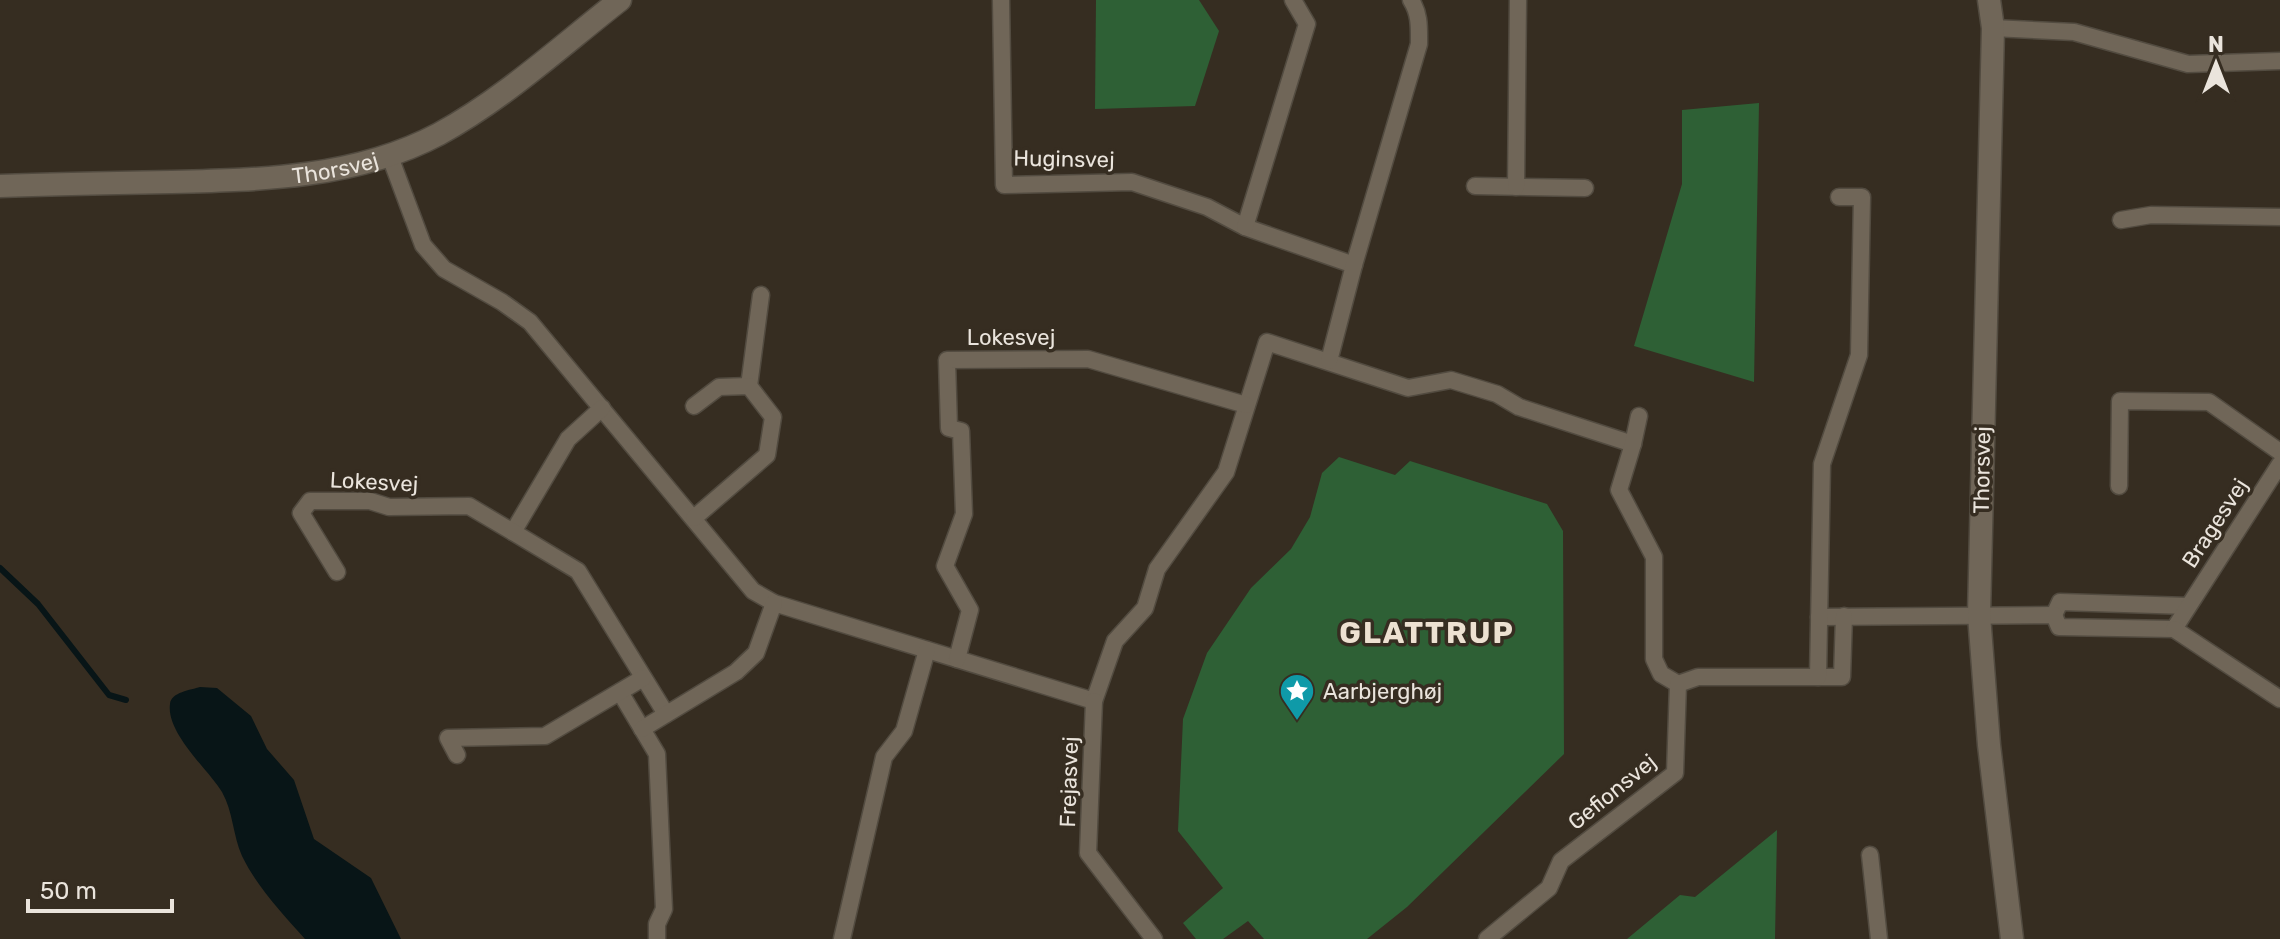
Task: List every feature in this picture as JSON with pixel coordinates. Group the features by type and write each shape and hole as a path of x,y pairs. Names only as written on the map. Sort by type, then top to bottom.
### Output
{"street":[{"name":"Thorsvej","path":"0,186 260,180 339,169 389,154 436,135 483,108 620,0"},
{"name":"Huginsvej","path":"1001,0 1004,185 1132,182 1207,207 1245,227 1354,265"},
{"path":"1245,227 1307,24 1293,0"},
{"path":"1329,361 1419,44 1420,25 1417,9 1411,0"},
{"path":"1516,187 1518,0"},
{"name":"Thorsvej","path":"1989,0 1993,28 1979,615 1989,745 2012,939"},
{"path":"1993,28 2074,32 2188,64 2280,61"},
{"path":"389,154 423,245 444,269 530,322 753,591 774,603 1094,701 1115,641 1145,608 1157,569 1226,472 1267,342 1408,388 1451,380 1497,394 1519,407 1633,444"},
{"path":"1475,186 1585,188"},
{"path":"1818,677 1822,464 1859,355 1862,197 1839,197"},
{"path":"2121,220 2151,215 2280,217"},
{"path":"694,518 767,455 773,417 749,386 761,295"},
{"name":"Lokesvej","path":"957,659 970,610 945,566 964,514 961,431 949,428 947,360 1088,359 1246,405"},
{"path":"694,406 719,387 749,386"},
{"path":"2119,486 2120,401 2209,402 2280,452"},
{"path":"513,532 568,439 602,408"},
{"path":"1639,416 1619,490 1654,557 1654,659 1661,674 1678,684 1698,677 1842,677 1844,616"},
{"name":"Bragesvej","path":"2174,629 2280,464"},
{"name":"Lokesvej","path":"337,572 301,513 310,501 370,501 389,507 469,506 578,571 666,714"},
{"path":"2188,606 2060,602 2054,615 2059,627 2174,629 2280,699"},
{"path":"642,729 736,672 756,653 774,603"},
{"path":"1819,617 2054,615"},
{"path":"842,939 884,757 904,731 927,650"},
{"path":"457,755 448,738 545,736 643,678"},
{"name":"Gefionsvej","path":"1487,939 1549,888 1561,861 1675,773 1678,684"},
{"path":"620,692 657,754 664,909 657,924 657,939"},
{"name":"Frejasvej","path":"1094,701 1088,853 1154,939"},
{"path":"1870,855 1879,939"}],"green space":[{"path":"1096,0 1199,0 1219,31 1195,106 1095,109"},
{"path":"1759,103 1754,382 1634,346 1682,184 1682,110"},
{"path":"1339,457 1395,475 1410,461 1547,504 1563,531 1564,754 1407,907 1367,939 1264,939 1248,921 1223,939 1196,939 1183,923 1223,888 1178,831 1183,719 1207,653 1251,588 1291,549 1310,517 1322,473"},
{"path":"1777,830 1775,939 1627,939 1680,895 1695,897"}],"shaded area":[{"path":"200,687 217,688 251,716 267,749 294,780 314,839 371,878 401,939 305,939 271,900 242,856 222,792 174,727 171,700 182,692"}],"waterway":[{"path":"0,568 38,604 109,695 126,700"}],"place":[{"name":"Aarbjerghøj","path":"1297,722"}],"district":[{"name":"GLATTRUP","path":"1427,633"}]}
